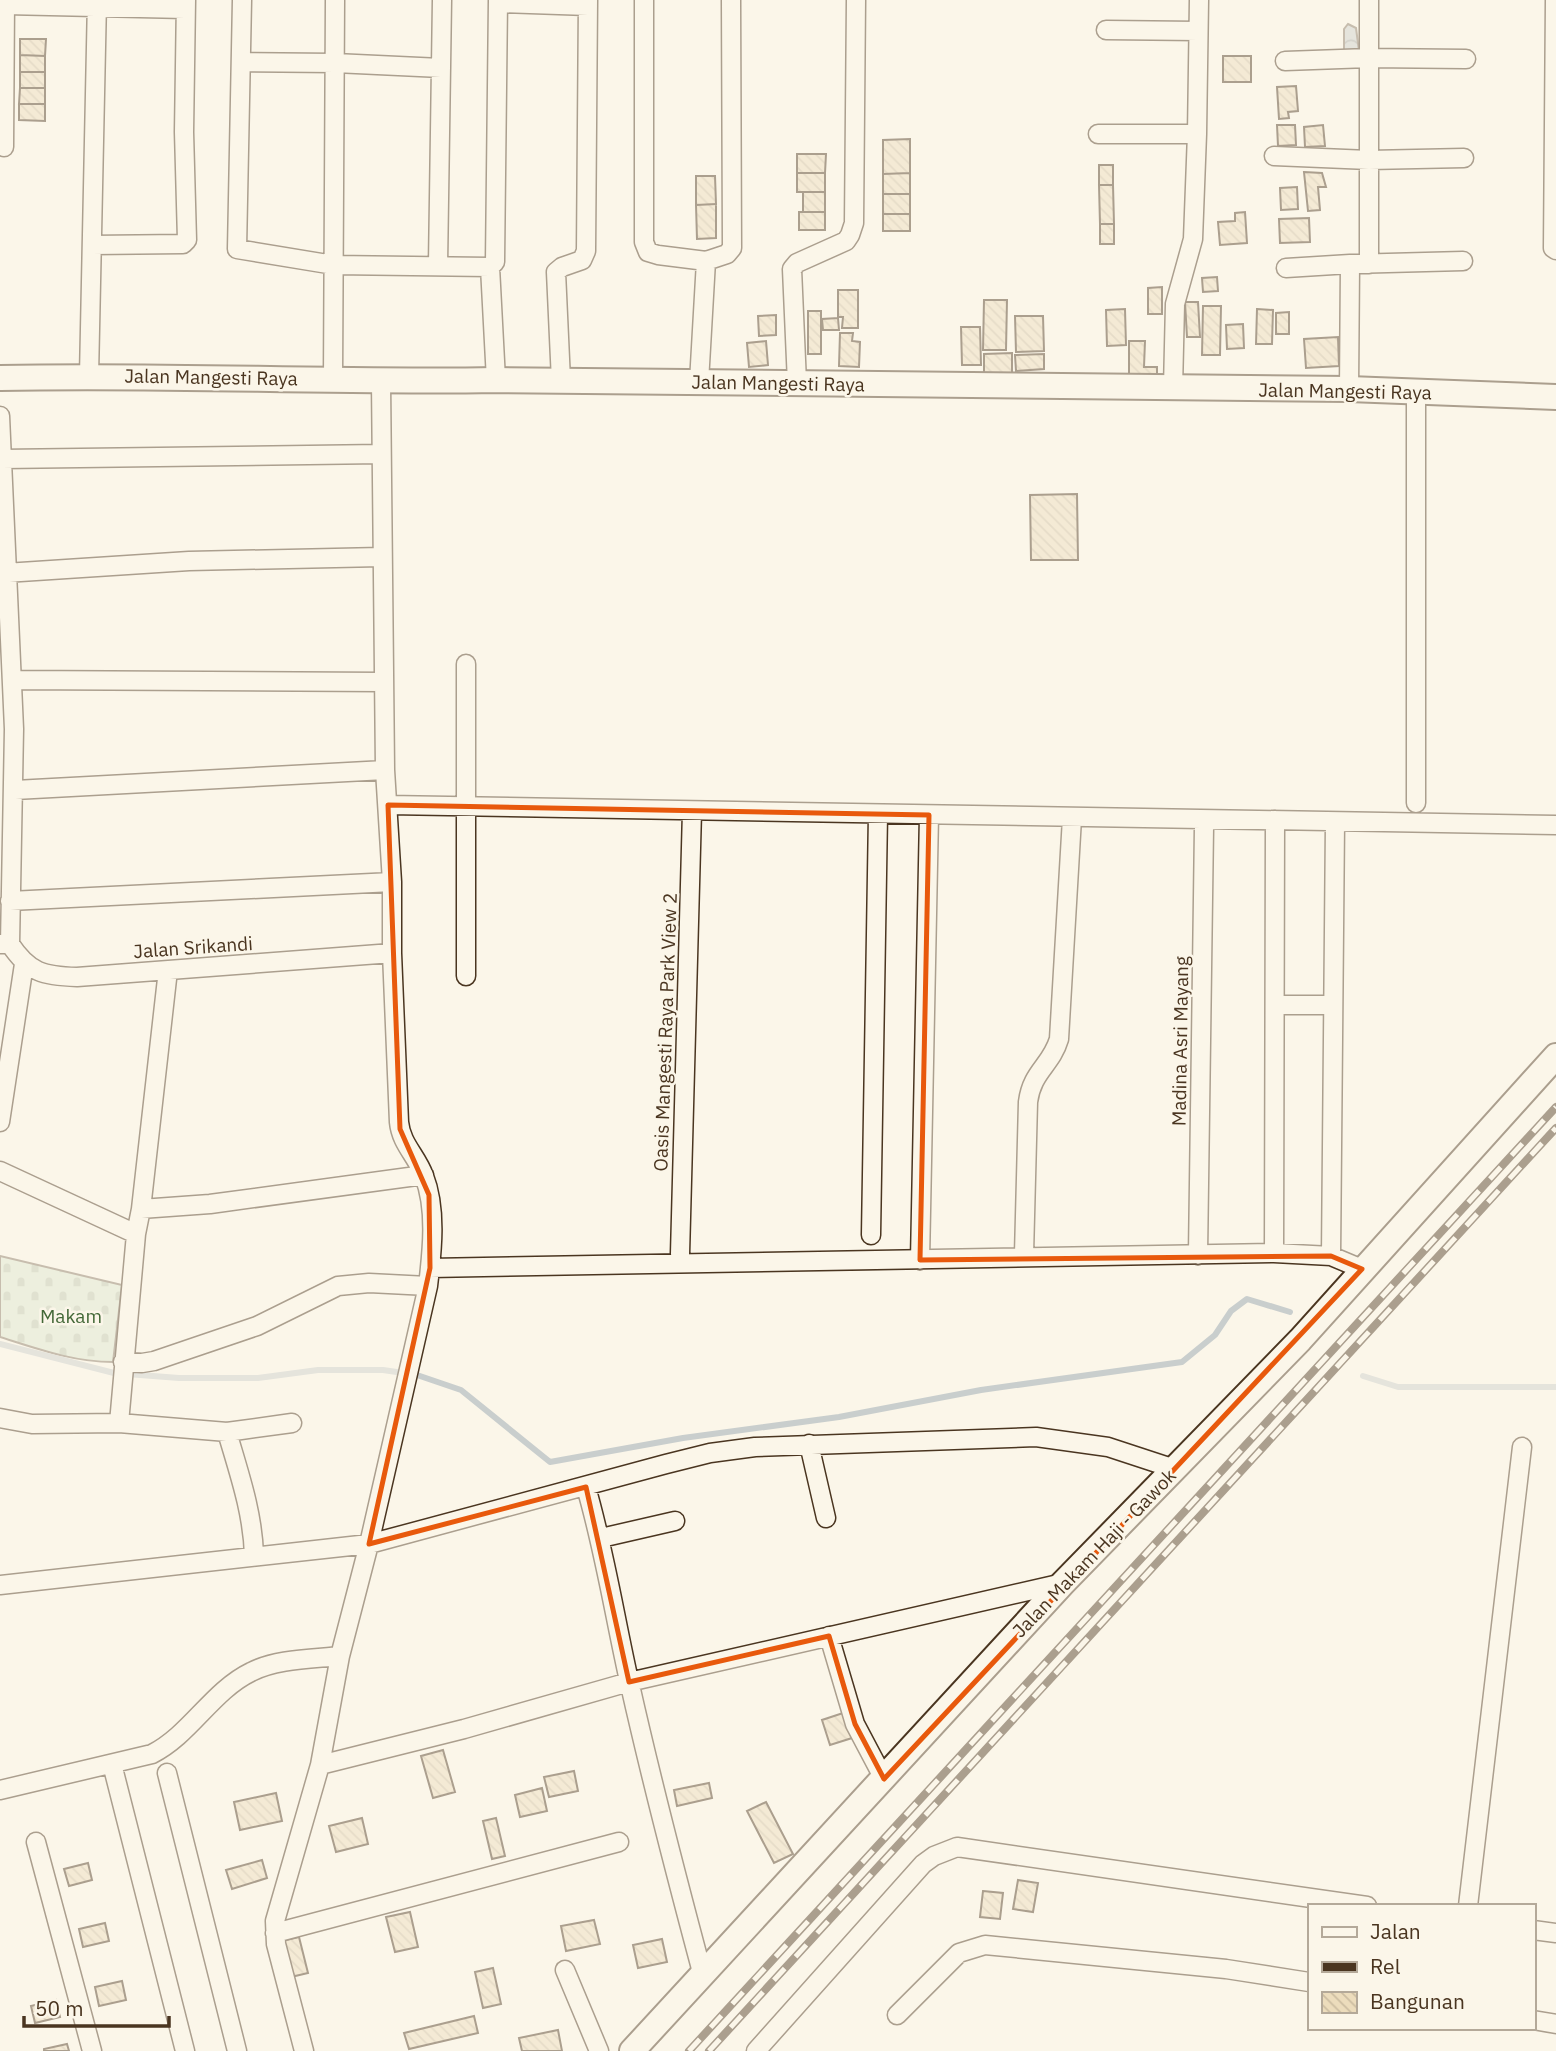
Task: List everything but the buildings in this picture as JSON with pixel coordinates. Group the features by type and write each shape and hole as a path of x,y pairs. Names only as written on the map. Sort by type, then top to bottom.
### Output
{"street":[{"path":"242,0 237,249 334,265 490,267 495,262 498,1 588,3 586,251 582,260 556,272 561,381"},
{"path":"333,379 335,0"},
{"path":"438,265 442,0"},
{"path":"644,0 645,242 648,251 657,256 706,261 727,254 732,248 731,0"},
{"path":"797,383 792,269 797,263 846,241 854,223 856,0"},
{"path":"1173,388 1175,304 1193,239 1199,0"},
{"path":"1370,0 1370,264"},
{"path":"1555,0 1553,248 1556,250"},
{"path":"4,147 5,3 186,5 187,240 183,244 92,245"},
{"path":"89,376 97,4"},
{"path":"1105,30 1198,31"},
{"path":"1285,61 1466,59"},
{"path":"241,62 335,62 441,68"},
{"path":"1098,134 1197,134"},
{"path":"1273,156 1369,160 1464,158"},
{"path":"699,382 706,261"},
{"path":"1286,268 1463,261"},
{"path":"1349,390 1350,264"},
{"path":"490,267 496,380"},
{"name":"Jalan Mangesti Raya","path":"0,378 89,376 381,382 496,380 797,383 1349,390 1556,397"},
{"path":"304,2051 275,1933 282,1894 320,1765 340,1656 369,1544 429,1277 431,1222 424,1175 406,1147 400,1129 392,953 392,881 385,770 381,382"},
{"path":"1416,392 1416,803"},
{"path":"0,416 5,573 12,680 7,729 15,790 10,901 5,944 24,964 0,1120"},
{"path":"2,459 382,454"},
{"path":"5,573 189,561 381,557"},
{"path":"466,664 466,976"},
{"path":"12,680 383,682"},
{"path":"15,790 385,770"},
{"path":"388,805 1556,825"},
{"name":"Oasis Mangesti Raya Park View 2","path":"680,1254 692,811"},
{"path":"871,1235 878,814"},
{"path":"920,1259 929,815"},
{"path":"1024,1254 1028,1102 1034,1077 1055,1053 1059,1039 1072,818"},
{"path":"1274,1253 1275,820"},
{"path":"1331,1255 1335,822"},
{"name":"Madina Asri Mayang","path":"1198,1255 1204,827"},
{"path":"10,901 392,881"},
{"name":"Jalan Srikandi","path":"24,964 51,976 77,977 392,953"},
{"path":"119,1423 136,1234 168,970"},
{"path":"1275,1005 1333,1005"},
{"name":"Jalan Makam Haji - Gawok","path":"632,2051 1063,1583 1300,1340 1556,1056"},
{"path":"0,1171 136,1234"},
{"path":"141,1209 210,1204 424,1175"},
{"path":"123,1369 257,1326 338,1286 429,1277 920,1259 1274,1253 1331,1255 1362,1269"},
{"path":"0,1418 52,1425 119,1423 227,1432 292,1423"},
{"path":"227,1432 249,1509 254,1535 254,1556"},
{"path":"0,1585 369,1544 710,1453 755,1447 1036,1437 1108,1447 1175,1469"},
{"path":"809,1444 826,1518"},
{"path":"1468,1904 1522,1447"},
{"path":"586,1487 601,1538 629,1682 663,1825 703,1976"},
{"path":"601,1538 676,1521"},
{"path":"320,1765 464,1729 629,1682 1063,1583"},
{"path":"830,1636 855,1724 884,1779"},
{"path":"0,1790 112,1764 159,1750 236,1682 254,1670 274,1664 340,1656"},
{"path":"112,1764 185,2051"},
{"path":"167,1773 237,2051"},
{"path":"36,1842 92,2051"},
{"path":"275,1933 619,1842"},
{"path":"756,2051 923,1864 934,1856 957,1847 1353,1904"},
{"path":"1535,1930 1556,1933"},
{"path":"897,2015 959,1953 985,1945 1226,1969 1308,1982"},
{"path":"565,1970 585,2024 599,2051"},
{"path":"1535,2020 1556,2024"}],"highlighted area":[{"path":"388,805 929,815 920,1260 1331,1256 1362,1269 884,1779 855,1724 829,1636 629,1682 586,1487 369,1544 430,1268 429,1195 400,1129"}],"green space":[{"name":"Makam","path":"0,1256 122,1285 113,1362 70,1357 0,1337"}],"water":[{"path":"1348,24 1356,28 1359,51 1344,53 1344,29"}],"waterway":[{"path":"0,1344 114,1373 179,1378 258,1378 318,1370 383,1370 417,1375 461,1390 550,1462 683,1438 839,1417 981,1390 1182,1362 1215,1335 1231,1311 1247,1299 1290,1312"},
{"path":"1363,1376 1398,1387 1556,1387"}],"railway":[{"path":"689,2051 1556,1107"},
{"path":"709,2051 1556,1128"}]}
